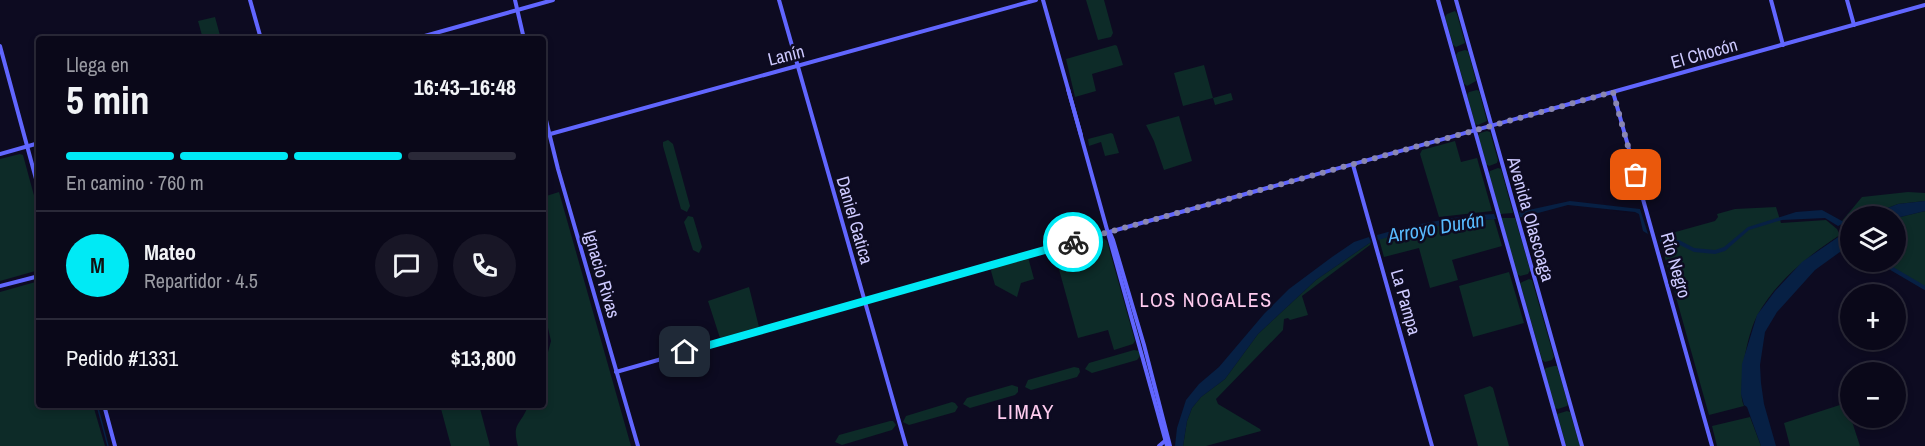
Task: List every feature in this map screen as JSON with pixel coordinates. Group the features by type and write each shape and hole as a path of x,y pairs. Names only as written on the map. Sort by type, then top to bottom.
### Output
{"main road":[{"path":"250,0 260,36"},
{"path":"515,0 523,36"},
{"path":"425,36 553,0"},
{"name":"Daniel Gatica","path":"779,0 906,446"},
{"name":"Lanín","path":"546,135 1036,0"},
{"path":"1043,0 1141,335 1166,443"},
{"name":"Avenida Olascoaga","path":"1438,0 1564,446"},
{"name":"Avenida Olascoaga","path":"1456,0 1582,446"},
{"path":"1771,0 1783,45"},
{"path":"1847,0 1854,25"},
{"name":"El Chocón","path":"616,372 1925,5"},
{"path":"0,46 36,178"},
{"name":"Río Negro","path":"1613,92 1712,446"},
{"name":"Ignacio Rivas","path":"546,119 558,169 638,446"},
{"path":"0,154 36,144"},
{"name":"La Pampa","path":"1353,165 1432,446"},
{"path":"0,286 36,277"},
{"path":"105,408 115,446"}],"green space":[{"path":"1086,0 1104,0 1113,33 1111,37 1098,40"},
{"path":"1455,11 1465,43 1456,47 1453,45 1445,17"},
{"path":"215,17 220,36 202,36 198,21"},
{"path":"1115,45 1123,65 1092,74 1096,91 1075,97 1066,59"},
{"path":"1465,50 1468,51 1476,81 1467,86 1464,84 1456,55"},
{"path":"1204,65 1213,98 1183,106 1174,73"},
{"path":"1477,90 1487,121 1478,125 1475,124 1467,95"},
{"path":"1231,93 1233,100 1215,105 1213,98"},
{"path":"1179,116 1192,161 1164,170 1146,125"},
{"path":"1487,131 1490,132 1498,160 1497,163 1489,166 1486,164 1478,136"},
{"path":"1111,133 1119,153 1105,156 1101,142 1089,146 1088,139"},
{"path":"668,140 673,144 690,206 687,212 681,209 663,146 663,142"},
{"path":"1455,141 1461,162 1477,158 1492,211 1439,217 1420,154 1422,150"},
{"path":"23,155 36,203 36,271 0,281 0,159"},
{"path":"1501,169 1513,213 1500,214 1489,174 1490,171"},
{"path":"559,192 631,446 518,446 516,432 527,408 546,408 546,352 551,341 546,319 546,196"},
{"path":"1908,192 1925,193 1925,201 1893,206 1854,206 1862,197"},
{"path":"1776,207 1781,223 1826,220 1837,229 1840,235 1794,270 1773,292 1757,316 1749,338 1744,364 1742,399 1744,406 1709,415 1660,240 1661,236 1715,221 1717,214 1735,209"},
{"path":"1925,211 1925,288 1898,272 1906,272 1906,216"},
{"path":"688,216 693,217 694,220 702,247 699,253 693,250 684,222"},
{"path":"1501,218 1515,218 1530,270 1528,274 1520,276 1517,274"},
{"path":"1494,219 1502,246 1452,260 1458,280 1430,288 1419,248 1384,257 1379,239 1436,226"},
{"path":"1103,238 1107,241 1135,341 1133,344 1114,350 1108,330 1078,338 1055,255 1057,251"},
{"path":"1371,242 1302,296 1308,315 1290,320 1284,319 1283,330 1216,399 1218,404 1261,431 1206,446 1183,446 1187,421 1192,408 1201,397 1225,379 1258,334 1316,280"},
{"path":"1028,257 1034,279 1021,283 1017,297 995,285 991,271 993,267"},
{"path":"1509,272 1524,323 1473,337 1459,286"},
{"path":"1532,280 1554,357 1545,362 1542,360 1520,283"},
{"path":"36,282 36,408 94,408 105,446 0,446 0,292"},
{"path":"749,287 759,327 720,338 708,301"},
{"path":"1134,350 1139,351 1140,356 1137,360 1092,373 1085,369 1089,363"},
{"path":"1557,366 1568,404 1558,409 1555,408 1544,371"},
{"path":"1074,367 1079,368 1080,372 1077,377 1031,390 1025,387 1028,380"},
{"path":"1012,385 1018,387 1015,395 970,408 963,404 967,398"},
{"path":"1490,386 1493,388 1509,446 1478,446 1464,395"},
{"path":"952,402 958,407 955,412 909,425 903,422 906,416"},
{"path":"1840,405 1840,428 1854,428 1860,446 1790,446 1784,423"},
{"path":"441,408 480,408 490,446 451,446"},
{"path":"1570,412 1580,446 1566,446 1557,414"},
{"path":"1750,417 1761,446 1717,446 1712,426"},
{"path":"890,421 896,425 892,430 842,445 835,442 839,435"}],"water":[{"path":"1570,201 1640,209 1648,234 1643,231 1639,214 1635,212 1568,205 1520,217 1519,212"},
{"path":"1925,201 1925,211 1906,216 1906,206 1893,206"},
{"path":"1822,210 1840,220 1840,225 1825,218 1782,220 1749,230 1725,251 1715,254 1694,252 1676,243 1661,243 1660,240 1679,240 1694,248 1715,250 1724,247 1748,227 1796,212"},
{"path":"1494,214 1496,219 1436,226 1378,240 1377,235 1421,224"},
{"path":"1840,236 1840,252 1815,270 1777,312 1765,332 1760,365 1761,383 1764,404 1776,446 1761,446 1741,394 1742,364 1757,315 1775,291 1802,262"},
{"path":"1369,237 1371,242 1316,280 1258,334 1225,379 1201,397 1192,408 1187,421 1183,446 1175,446 1177,428 1186,400 1199,384 1219,367 1264,314 1289,289 1354,242"}],"waterway":[{"name":"Arroyo Durán","path":"1898,272 1925,288"},
{"path":"98,408 108,446"}],"way so far":[{"path":"1073,242 1613,92 1636,175"}],"district":[{"name":"LOS NOGALES","path":"1206,299"},
{"name":"LIMAY","path":"1026,411"}],"route":[{"path":"685,352 1073,242"}]}
